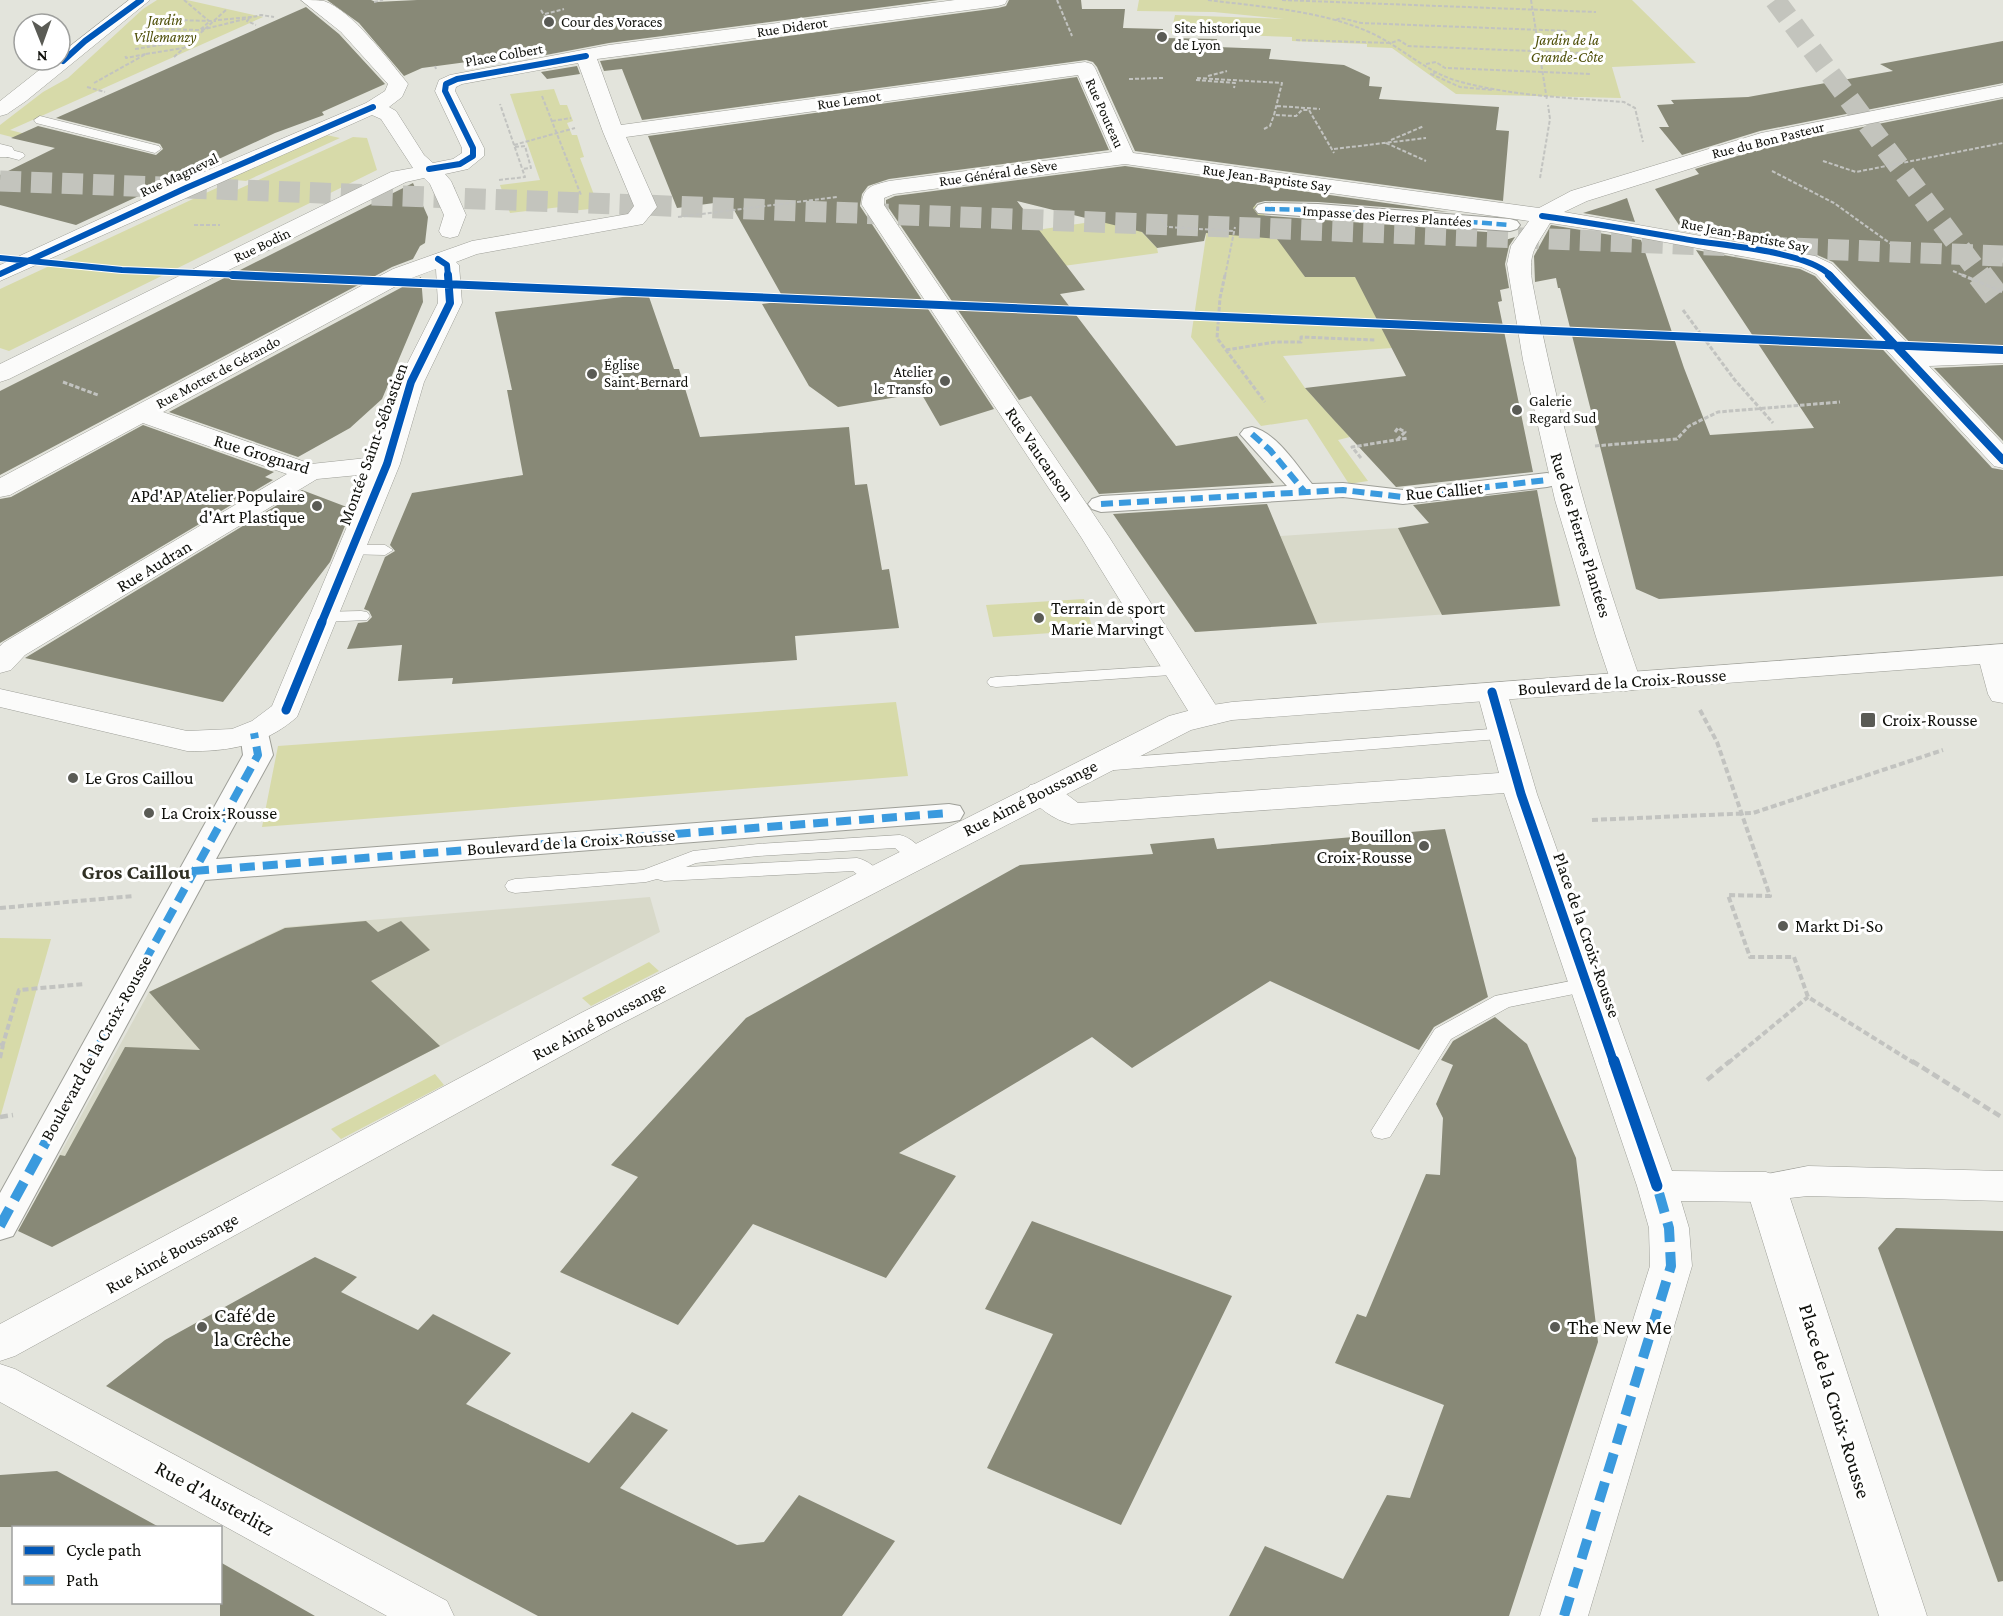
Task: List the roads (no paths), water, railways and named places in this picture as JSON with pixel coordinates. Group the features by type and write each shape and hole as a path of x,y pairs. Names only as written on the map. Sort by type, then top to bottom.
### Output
{"street":[{"path":"0,110 45,77 85,41 141,0"},
{"path":"310,0 349,26 398,84 398,90 392,96 373,107"},
{"name":"Rue Diderot","path":"586,56 998,0"},
{"path":"438,260 501,242 635,219 646,207 613,132 586,56"},
{"name":"Place Colbert","path":"429,169 460,164 473,156 473,148 446,91 446,84 457,79 586,56"},
{"name":"Rue Lemot","path":"613,132 1085,68"},
{"name":"Rue Pouteau","path":"1085,68 1125,158"},
{"name":"Rue du Bon Pasteur","path":"1542,216 1579,196 1768,137 2003,91"},
{"path":"373,107 389,115 416,159 440,181 455,215 450,231"},
{"name":"Rue Magneval","path":"0,274 186,188 373,107"},
{"name":"Rue Général de Sève","path":"873,195 889,188 1125,158"},
{"name":"Rue Jean-Baptiste Say","path":"1125,158 1610,225 1807,261 1824,269 2003,460"},
{"name":"Rue Bodin","path":"0,374 399,177 429,169"},
{"name":"Rue Vaucanson","path":"873,195 873,205 1095,537 1206,715"},
{"name":"Impasse des Pierres Plantées","path":"1265,209 1318,210 1510,225"},
{"name":"Rue des Pierres Plantées","path":"1542,216 1535,233 1520,251 1520,270 1534,351 1568,501 1626,682"},
{"name":"Rue Mottet de Gérando","path":"0,489 401,274 438,260"},
{"name":"Montée Saint-Sébastien","path":"254,733 271,724 285,710 387,464 411,382 450,303 449,272 447,265 438,260"},
{"path":"1909,359 2003,356"},
{"name":"Rue Grognard","path":"141,413 310,472 387,464"},
{"path":"1252,434 1270,450 1304,491"},
{"name":"Rue Audran","path":"0,664 14,649 310,472"},
{"name":"Rue Calliet","path":"1101,504 1343,490 1403,497 1547,480"},
{"path":"1998,653 2003,694"},
{"name":"Boulevard de la Croix-Rousse","path":"1206,715 1998,653"},
{"name":"Place de la Croix-Rousse","path":"1492,692 1517,782 1657,1186 1669,1228 1671,1266 1564,1616"},
{"path":"0,698 186,741 212,742 254,733"},
{"name":"Rue Aimé Boussange","path":"0,1344 594,1022 1093,765 1180,723 1206,715"},
{"name":"Boulevard de la Croix-Rousse","path":"0,1226 258,755 254,733"},
{"path":"1042,792 1071,814 1517,782"},
{"name":"Boulevard de la Croix-Rousse","path":"188,882 949,813"},
{"path":"1657,1186 1766,1187 1808,1181 2003,1186"},
{"name":"Place de la Croix-Rousse","path":"1766,1187 1903,1616"},
{"name":"Rue d'Austerlitz","path":"0,1381 430,1616"}],"lane":[{"path":"40,120 155,149"},
{"path":"350,550 385,550"},
{"path":"322,617 361,616"},
{"path":"996,682 1171,658"},
{"path":"1093,765 1504,734"},
{"path":"646,876 693,857 758,850 900,841 917,856"},
{"path":"515,886 857,864 875,878"},
{"path":"1382,1131 1443,1034 1503,1001 1586,985"}],"tunnel":[{"path":"1775,0 1981,276"},
{"path":"0,181 2003,256"},
{"path":"1980,275 2003,305"}],"place":[{"name":"Cour des Voraces","path":"549,22"},
{"name":"Site historique de Lyon","path":"1162,37"},
{"name":"Église Saint-Bernard","path":"592,374"},
{"name":"Atelier le Transfo","path":"945,381"},
{"name":"Galerie Regard Sud","path":"1517,410"},
{"name":"APd'AP Atelier Populaire d'Art Plastique","path":"317,506"},
{"name":"Terrain de sport Marie Marvingt","path":"1039,618"},
{"name":"Croix-Rousse","path":"1868,720"},
{"name":"Le Gros Caillou","path":"73,778"},
{"name":"La Croix-Rousse","path":"149,813"},
{"name":"Bouillon Croix-Rousse","path":"1424,846"},
{"name":"Markt Di-So","path":"1783,926"},
{"name":"Café de la Crêche","path":"202,1327"},
{"name":"The New Me","path":"1555,1327"}],"district":[{"name":"Gros Caillou","path":"136,872"}],"park label":[{"name":"Jardin Villemanzy","path":"165,28"},
{"name":"Jardin de la Grande-Côte","path":"1567,48"}]}
